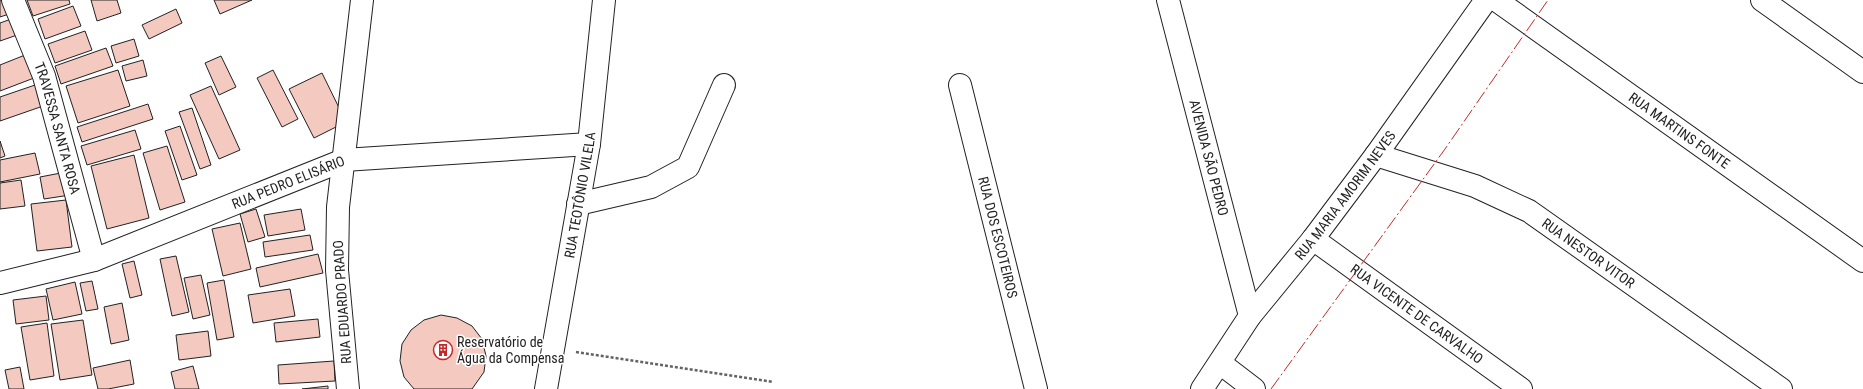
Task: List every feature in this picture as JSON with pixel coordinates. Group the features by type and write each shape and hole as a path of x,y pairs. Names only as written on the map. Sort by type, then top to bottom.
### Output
{"street":[{"name":"TRAVESSA SANTA ROSA","path":"13,0 44,76 94,260"},
{"name":"RUA EDUARDO PRADO","path":"348,389 337,270 338,207 362,0"},
{"name":"RUA TEOTÔNIO VILELA","path":"546,389 589,144 604,0"},
{"name":"AVENIDA SÃO PEDRO","path":"1168,0 1250,316"},
{"name":"RUA MARIA AMORIM NEVES","path":"1202,389 1250,316 1313,239 1376,156 1486,0"},
{"name":"RUA MARTINS FONTE","path":"1496,0 1863,262"},
{"path":"1762,0 1863,72"},
{"path":"578,204 651,187 688,167 724,85"},
{"name":"RUA DOS ESCOTEIROS","path":"960,85 1036,389"},
{"name":"RUA PEDRO ELISÁRIO","path":"0,283 94,260 344,160 589,144"},
{"name":"RUA NESTOR VITOR","path":"1376,156 1475,186 1529,212 1781,389"},
{"name":"RUA VICENTE DE CARVALHO","path":"1313,239 1521,389"},
{"path":"1220,363 1254,389"}],"path":[{"path":"552,349 773,382"}],"building":[{"path":"0,0 3,0 9,14 0,17"},
{"path":"27,0 69,0 70,4 33,16"},
{"path":"91,0 117,0 121,13 97,21"},
{"path":"214,0 252,0 220,14"},
{"path":"73,6 81,26 45,39 38,19"},
{"path":"176,9 182,23 149,39 142,25"},
{"path":"14,18 20,34 0,41 0,23"},
{"path":"85,31 92,50 55,63 48,44"},
{"path":"134,39 139,56 116,63 111,46"},
{"path":"106,48 113,66 61,84 55,66"},
{"path":"25,55 34,78 0,91 0,65"},
{"path":"221,56 236,87 219,95 205,63"},
{"path":"143,60 147,76 126,81 122,66"},
{"path":"118,70 130,106 78,123 66,86"},
{"path":"273,70 298,119 282,127 257,78"},
{"path":"322,73 346,122 314,138 289,89"},
{"path":"38,84 46,105 0,121 0,97"},
{"path":"211,86 240,150 219,159 190,95"},
{"path":"148,104 153,119 82,142 77,127"},
{"path":"192,108 211,165 200,169 179,112"},
{"path":"180,126 197,175 182,180 165,131"},
{"path":"135,130 141,149 87,165 81,146"},
{"path":"0,141 5,156 0,158"},
{"path":"167,146 185,202 160,210 143,153"},
{"path":"35,153 40,174 0,182 0,160"},
{"path":"134,155 149,218 107,229 91,166"},
{"path":"66,172 70,195 44,199 40,177"},
{"path":"21,180 25,206 0,209 0,183"},
{"path":"66,200 72,247 37,251 31,204"},
{"path":"256,209 265,237 248,242 240,214"},
{"path":"301,209 305,230 268,236 264,215"},
{"path":"240,223 251,269 223,276 212,229"},
{"path":"310,235 313,250 265,257 263,242"},
{"path":"318,254 323,273 260,287 256,268"},
{"path":"176,256 189,312 172,316 160,259"},
{"path":"134,261 142,295 130,298 122,264"},
{"path":"201,275 210,315 193,319 184,278"},
{"path":"224,280 234,337 217,340 207,283"},
{"path":"92,281 98,309 86,311 80,283"},
{"path":"75,282 82,314 53,320 46,289"},
{"path":"290,289 295,316 253,323 248,295"},
{"path":"46,296 49,320 16,324 13,300"},
{"path":"122,303 129,340 111,344 104,307"},
{"name":"Reservatório de Água da Compensa","path":"441,315 457,318 472,326 482,339 486,356 484,372 472,389 414,389 404,377 400,361 402,344 411,330 424,320"},
{"path":"318,319 320,337 276,342 274,323"},
{"path":"83,320 92,375 60,380 51,324"},
{"path":"47,323 54,376 30,380 21,327"},
{"path":"208,331 211,356 179,360 176,335"},
{"path":"130,360 134,384 108,389 98,389 93,368"},
{"path":"334,361 335,381 279,384 278,365"},
{"path":"193,366 199,389 175,389 171,372"},
{"path":"20,367 24,389 9,389 5,370"},
{"path":"328,386 328,389 302,389"}],"power":[{"path":"1271,389 1445,149 1548,0"}],"place":[{"name":"Reservatório de Água da Compensa","path":"443,350"}]}
